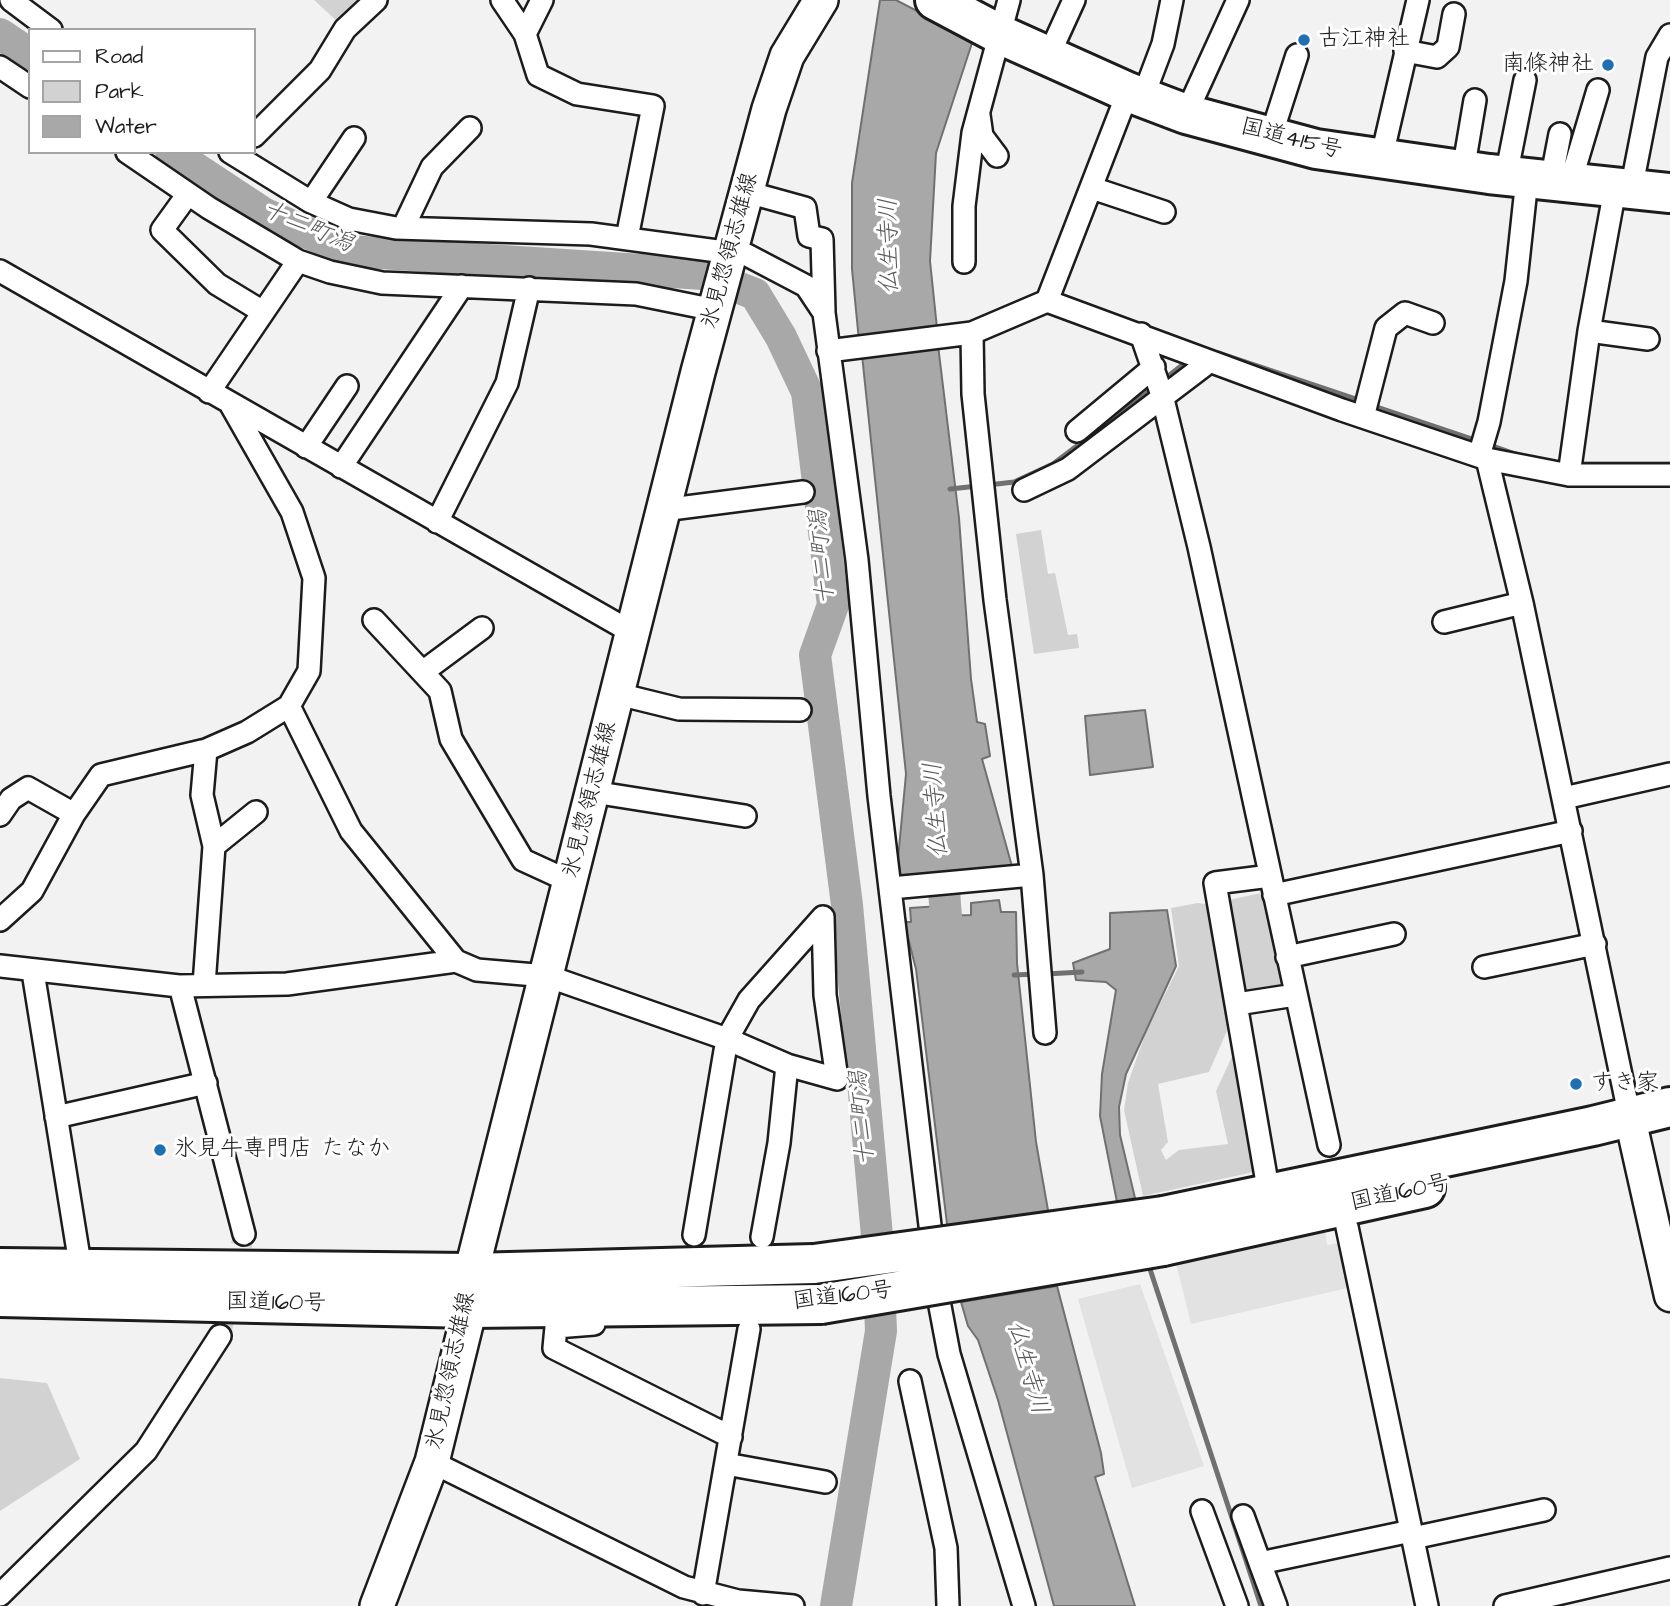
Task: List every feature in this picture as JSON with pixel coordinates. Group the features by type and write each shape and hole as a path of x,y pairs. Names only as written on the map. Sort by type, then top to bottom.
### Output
{"highway":[{"name":"国道415号","path":"935,0 998,20 1048,57 1186,114 1381,160 1670,193"},
{"name":"国道160号","path":"0,1268 471,1291 661,1306 821,1304 1645,1132 1670,1107"},
{"name":"国道160号","path":"0,1297 471,1291 814,1264 1163,1231 1269,1194 1645,1132"}],"main road":[{"name":"氷見惣領志雄線","path":"377,1606 432,1462 547,976 663,510 747,192 787,56 821,0"}],"street":[{"path":"11,0 48,28"},
{"path":"256,134 320,70 345,29 376,0"},
{"path":"502,0 525,34 538,75 577,94 653,106 627,238"},
{"path":"525,34 542,0"},
{"path":"1048,57 1074,0"},
{"path":"1047,301 1092,188 1135,95 1163,44 1172,0"},
{"path":"1186,114 1238,0"},
{"path":"1381,160 1418,0"},
{"path":"1405,51 1437,57 1448,47 1454,14"},
{"path":"964,262 964,206 973,133 998,20"},
{"path":"1569,475 1589,331 1657,57 1670,35"},
{"path":"1271,136 1297,55"},
{"path":"0,67 28,86"},
{"path":"1525,80 1538,180"},
{"path":"1538,180 1598,90"},
{"path":"1463,171 1475,100"},
{"path":"979,113 982,135 997,156"},
{"path":"403,228 432,167 470,128"},
{"path":"1560,134 1538,180 1483,458 1522,603 1595,944 1645,1132 1670,1296"},
{"path":"311,202 354,138"},
{"path":"130,154 188,194 298,261 330,272 382,283 636,294 716,307"},
{"path":"236,154 311,202 349,219 403,228 591,234 730,257 747,255 806,286 824,313"},
{"path":"1092,188 1164,212"},
{"path":"747,192 805,208 809,236 822,239 828,351 857,560 879,796 939,1301 949,1353 1024,1606"},
{"path":"188,194 163,230 217,284 263,312"},
{"path":"209,392 298,261"},
{"path":"0,271 633,632"},
{"path":"341,467 462,286"},
{"path":"437,522 507,383 529,288"},
{"path":"828,351 965,334 1047,301 1141,334 1209,362 1483,458 1569,475 1670,475"},
{"path":"1363,417 1386,327 1405,313 1433,323"},
{"path":"1589,331 1648,339"},
{"path":"965,334 995,600 1032,875 1045,1033"},
{"path":"1141,334 1162,395 1199,547 1329,1145"},
{"path":"1024,490 1068,469 1162,395 1209,362"},
{"path":"1077,431 1154,367"},
{"path":"306,447 347,386"},
{"path":"0,920 32,891 74,814 101,775 206,750 247,732 289,706 309,671 314,578 292,512 231,404"},
{"path":"663,510 803,492"},
{"path":"1444,622 1522,603"},
{"path":"374,620 440,691 450,738 523,860 571,882"},
{"path":"424,671 482,628"},
{"path":"618,694 679,709 800,710"},
{"path":"289,706 351,831 456,961 477,970 547,976 727,1039 787,1065 837,1079 825,995 822,917 749,1000 727,1039 694,1235"},
{"path":"204,985 214,846 202,795 206,750"},
{"path":"1564,798 1670,774"},
{"path":"0,815 11,799 28,788 74,814"},
{"path":"593,792 745,816"},
{"path":"214,846 256,812"},
{"path":"1269,1194 1215,883 1272,885 1571,831"},
{"path":"891,888 1032,875"},
{"path":"1287,957 1394,934"},
{"path":"1483,967 1595,944"},
{"path":"0,966 33,972 180,986 287,984 456,961"},
{"path":"33,972 81,1270"},
{"path":"180,986 244,1234"},
{"path":"1237,1004 1295,995"},
{"path":"762,1237 779,1143 787,1065"},
{"path":"56,1117 205,1083"},
{"path":"1347,1227 1427,1606"},
{"path":"661,1306 632,1322 556,1327 554,1348 731,1437"},
{"path":"704,1594 749,1329"},
{"path":"0,1595 146,1451 220,1336"},
{"path":"910,1381 946,1548 948,1606"},
{"path":"432,1462 704,1594 791,1606"},
{"path":"726,1464 825,1482"},
{"path":"1259,1563 1544,1510"},
{"path":"1202,1511 1237,1606"},
{"path":"1243,1516 1276,1606"},
{"path":"1505,1606 1670,1568"}],"shaded area":[{"path":"1325,1229 1327,1245 1344,1242 1352,1287 1191,1324 1175,1259"},
{"path":"1140,1284 1204,1466 1132,1488 1078,1299"}],"green space":[{"path":"314,0 361,0 338,22"},
{"path":"1041,530 1048,574 1055,573 1068,635 1077,634 1079,648 1034,654 1016,534"},
{"path":"1266,892 1287,987 1245,996 1228,900"},
{"path":"1205,904 1211,914 1229,1026 1209,1072 1158,1084 1168,1142 1161,1150 1166,1160 1179,1150 1228,1144 1216,1091 1235,1050 1254,1172 1143,1196 1124,1110 1128,1083 1146,1032 1179,966 1171,908"},
{"path":"0,1378 47,1383 80,1459 0,1511"}],"water":[{"path":"880,0 896,0 973,40 936,153 930,261 937,328 859,341 852,269 852,183"},
{"path":"938,345 959,518 971,679 977,722 985,724 990,756 982,759 1013,870 901,881 898,859 906,774 862,355"},
{"path":"1145,710 1153,767 1090,775 1085,716"},
{"path":"999,900 1001,912 1016,912 1017,963 1036,1142 1049,1216 948,1232 916,969 904,922 911,922 910,908 940,906 942,916 971,915 971,903"},
{"path":"1167,910 1176,966 1126,1074 1119,1107 1120,1135 1135,1198 1117,1202 1100,1116 1102,1074 1116,990 1106,982 1076,980 1073,963 1110,949 1110,913"},
{"path":"1057,1286 1101,1453 1104,1474 1095,1477 1135,1606 1054,1606 998,1400 978,1340 968,1326 961,1302"}],"waterway":[{"name":"十二町潟","path":"0,34 28,53"},
{"name":"十二町潟","path":"174,154 265,214 349,251 703,274 755,294 781,337 807,392 833,605 815,655 847,905 877,1236 881,1331 836,1606"},
{"path":"1219,353 1362,401"},
{"path":"1162,381 1190,359"},
{"path":"988,485 1014,482 1053,464 1155,387"},
{"path":"1371,405 1478,441"},
{"path":"1487,444 1521,456"},
{"path":"1575,464 1670,464"},
{"path":"950,489 978,486"},
{"name":"仏生寺川","path":"941,851 949,957"},
{"path":"1046,974 1082,972"},
{"path":"1014,975 1036,974"},
{"path":"1148,1263 1261,1606"}],"tunnel":[{"path":"220,1336 244,1234"}],"place":[{"name":"古江神社","path":"1304,40"},
{"name":"南條神社","path":"1608,65"},
{"name":"すき家","path":"1576,1084"},
{"name":"氷見牛専門店 たなか","path":"160,1150"}]}
